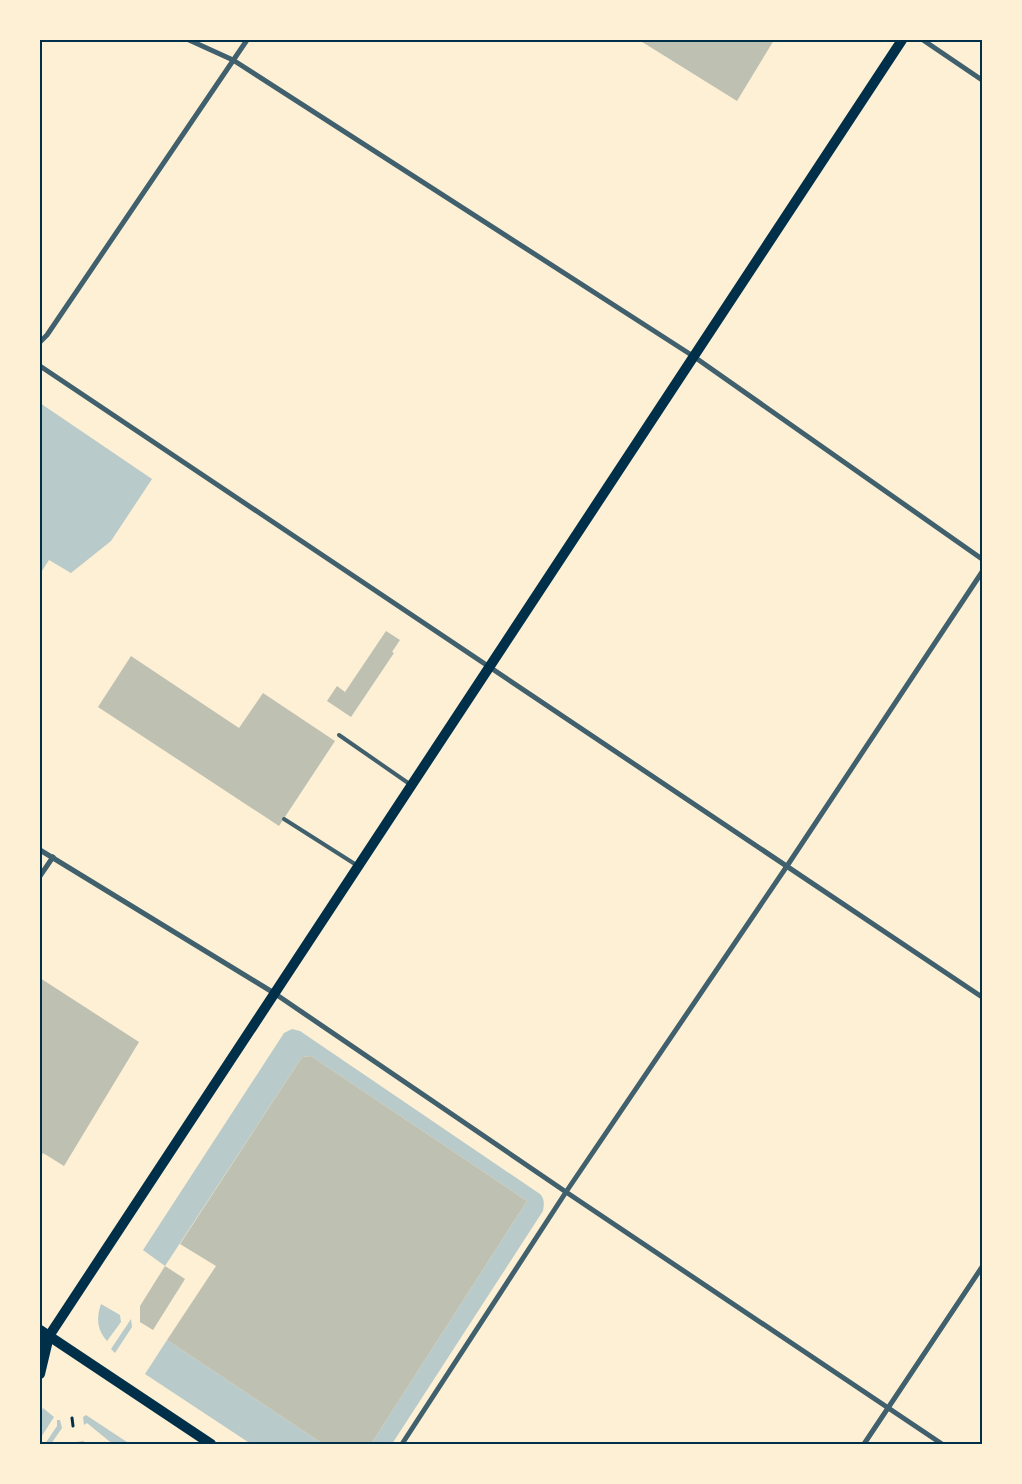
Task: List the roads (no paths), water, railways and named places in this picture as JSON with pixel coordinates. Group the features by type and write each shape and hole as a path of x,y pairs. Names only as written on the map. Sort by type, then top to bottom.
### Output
{"main road":[{"path":"40,1343 44,1333 274,993 902,40"},
{"path":"40,1374 44,1333"},
{"path":"44,1333 210,1444"}],"street":[{"path":"189,40 233,60 693,356 982,559"},
{"path":"40,342 48,335 247,40"},
{"path":"922,40 982,80"},
{"path":"40,366 982,996"},
{"path":"402,1444 566,1192 787,866 982,572"},
{"path":"40,850 274,993 566,1192 942,1444"},
{"path":"40,876 52,857"},
{"path":"864,1444 982,1267"}],"lane":[{"path":"339,735 412,784"},
{"path":"284,819 358,866"}]}
